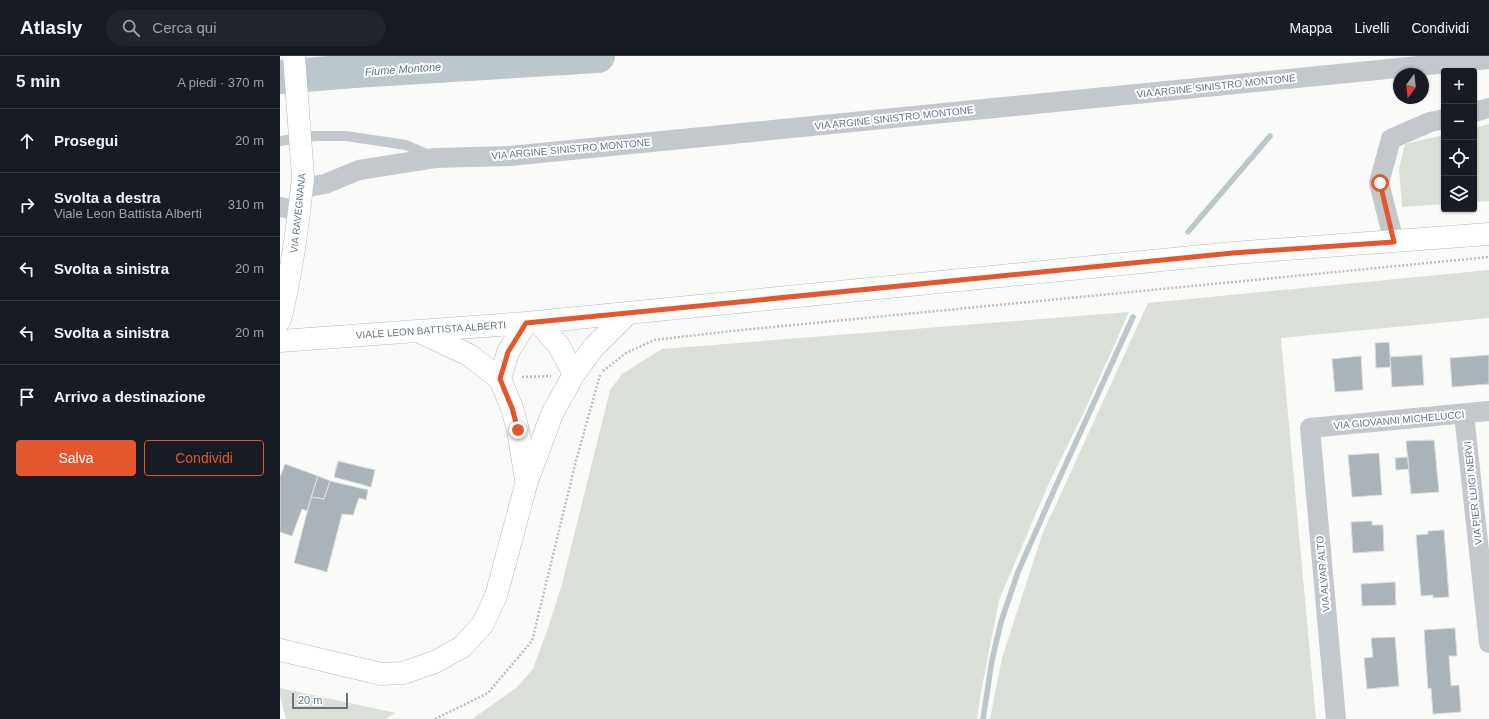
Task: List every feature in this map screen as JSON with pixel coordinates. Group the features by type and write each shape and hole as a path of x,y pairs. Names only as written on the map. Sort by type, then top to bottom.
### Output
{"main road":[{"name":"VIA RAVEGNANA","path":"282,314 296,245 294,56"},
{"name":"VIALE LEON BATTISTA ALBERTI","path":"280,341 532,323 1233,253 1489,234"},
{"path":"564,375 627,314"},
{"path":"280,650 381,674 403,672 435,662 462,647 483,624 496,596 527,481 552,414 564,375 559,346 532,323 508,352 512,408 518,430 527,481"},
{"path":"419,331 469,355 509,378"}],"street":[{"name":"VIA ARGINE SINISTRO MONTONE","path":"296,195 359,170 435,158 510,156 1489,58"},
{"path":"1477,111 1489,108"},
{"path":"1394,242 1380,183 1391,140 1430,122 1441,120"},
{"name":"VIA GIOVANNI MICHELUCCI","path":"1310,428 1489,411"},
{"name":"VIA PIER LUIGI NERVI","path":"1464,414 1489,643"},
{"name":"VIA ALVAR ALTO","path":"1310,428 1336,719"}],"lane":[{"path":"280,142 316,136 346,136 406,145 435,158"}],"path":[{"path":"435,719 488,693 532,641 576,461 600,373 626,353 654,340 756,328 1489,257"},
{"path":"509,378 564,375"}],"shaded area":[{"path":"1489,124 1489,201 1477,202 1477,127"},
{"path":"1441,136 1441,204 1402,207 1399,169 1405,144"},
{"path":"1489,270 1489,318 1281,338 1316,719 990,719 1002,658 1042,535 1148,303"},
{"path":"1129,312 1085,410 1049,483 999,600 977,719 472,719 516,688 533,669 562,584 610,390 622,374 662,349"},
{"path":"280,688 396,713 385,719 286,719 280,696"}],"building":[{"path":"1389,342 1391,367 1376,368 1375,343"},
{"path":"1422,355 1424,385 1392,387 1390,357"},
{"path":"1489,355 1489,384 1452,387 1450,358"},
{"path":"1361,356 1363,390 1335,392 1332,359"},
{"path":"1434,440 1439,492 1411,494 1406,441"},
{"path":"1379,453 1382,495 1352,497 1348,455"},
{"path":"1408,457 1409,469 1396,470 1395,458"},
{"path":"338,461 375,470 371,487 334,477"},
{"path":"285,464 318,476 307,511 302,509 292,536 280,532 280,477"},
{"path":"318,476 330,481 324,499 311,497"},
{"path":"330,481 368,490 366,500 359,498 353,515 342,514 327,572 294,563 311,497 324,499"},
{"path":"1372,521 1372,525 1383,525 1384,551 1353,553 1351,522"},
{"path":"1444,530 1449,597 1433,598 1433,595 1421,596 1416,535 1428,534 1428,531"},
{"path":"1395,582 1396,605 1362,606 1361,584"},
{"path":"1455,628 1457,656 1449,656 1451,686 1459,685 1461,712 1433,714 1431,688 1428,689 1424,630"},
{"path":"1395,637 1399,686 1367,689 1364,658 1373,657 1371,638"}],"waterway":[{"name":"Fiume Montone","path":"280,77 598,56"},
{"path":"1188,232 1270,136"},
{"path":"983,719 992,660 1001,622 1018,572 1133,317"}],"route":[{"path":"518,430 512,408 500,379 501,371 508,352 526,323 1233,253 1394,242 1380,183"}]}
